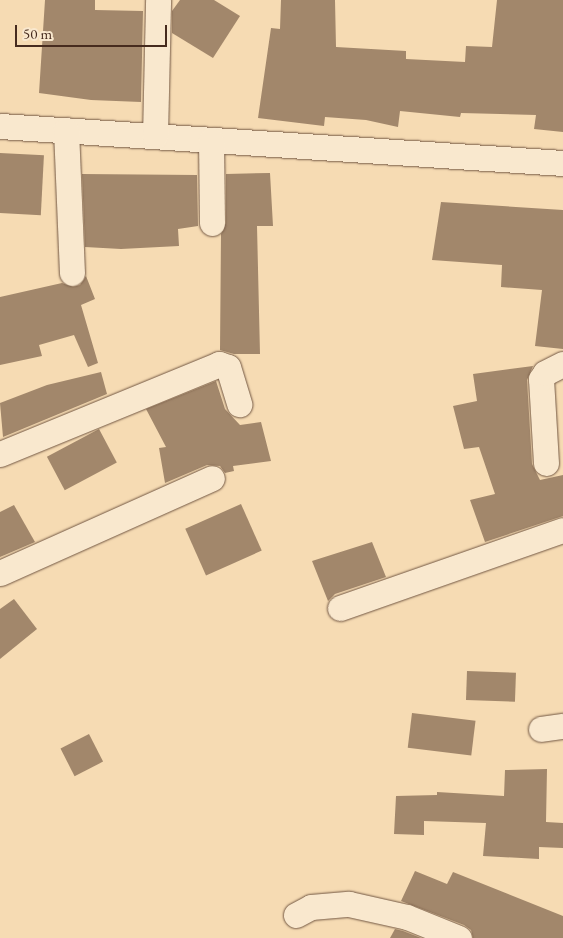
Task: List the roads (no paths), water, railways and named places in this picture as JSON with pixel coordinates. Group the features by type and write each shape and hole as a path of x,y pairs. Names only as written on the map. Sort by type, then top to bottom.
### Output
{"street":[{"path":"154,136 158,0"},
{"path":"0,126 563,163"},
{"path":"66,130 72,273"},
{"path":"211,140 212,223"},
{"path":"0,454 219,364 228,367 240,404"},
{"path":"546,463 541,379 545,373 563,364"},
{"path":"0,573 212,478"},
{"path":"340,608 563,530"},
{"path":"296,915 311,907 349,904 407,917 459,938"}]}
